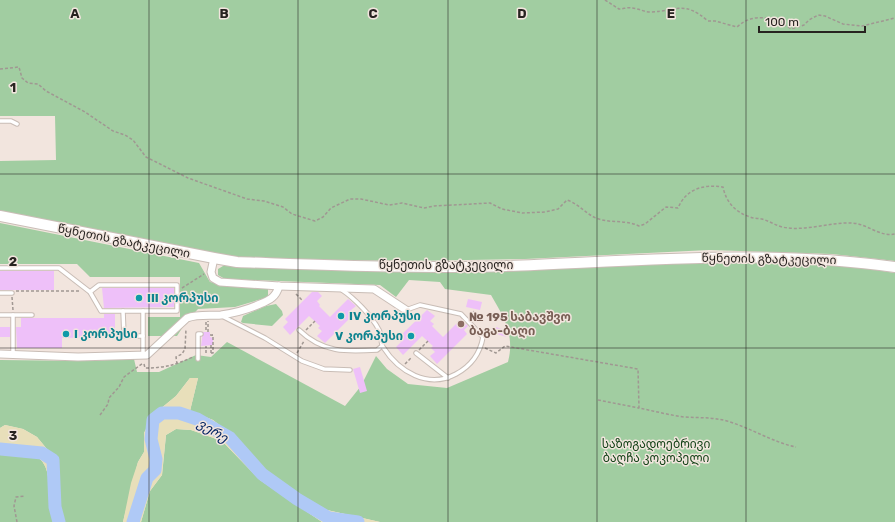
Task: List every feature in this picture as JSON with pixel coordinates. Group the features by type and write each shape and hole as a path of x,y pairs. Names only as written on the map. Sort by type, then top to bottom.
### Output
{"main road":[{"name":"წყნეთის გზატკეცილი","path":"0,216 214,258 243,262 437,267 506,266 731,257 850,261 895,267"}],"street":[{"path":"214,258 211,272 213,278 220,282 279,286 337,286 374,288 406,310"},
{"path":"0,354 78,357 143,356 149,354 183,322 194,315 220,315 242,312 270,300 276,295 279,286"}],"lane":[{"path":"0,121 11,121 17,124"},
{"path":"0,268 60,268 90,292 101,311 177,311 177,285 99,285 90,292"},
{"path":"337,286 352,297 380,330 382,346 402,367 418,378 433,380 448,378 464,370 475,359 483,337 461,314 420,305 406,310"},
{"path":"0,293 12,294"},
{"path":"123,311 124,336 143,336"},
{"path":"143,311 143,356"},
{"path":"0,315 32,315"},
{"path":"13,315 13,355"},
{"path":"220,315 265,338 295,357 324,369 350,370"},
{"path":"299,330 307,337 337,351 377,350 382,346"},
{"path":"197,357 198,334 201,334"},
{"path":"416,353 448,378"}],"path":[{"path":"605,0 619,9 631,8 649,12 682,6 689,7 697,10 708,21 715,21 737,27 743,21 758,16 777,21 791,29 804,25 818,15 825,16 843,24 862,26 895,18"},
{"path":"0,69 19,67 22,78 28,83 38,84 46,91 85,112 113,131 134,140 146,157 188,178 247,199 283,207 292,214 315,221 323,217 331,208 350,199 361,199 389,205 402,203 424,208 434,206 490,203 502,209 522,213 545,212 558,209 567,200 577,203 595,218 608,222 629,222 639,226 645,224 666,207 678,208 682,199 691,191 712,185 723,187 725,198 732,206 750,218 761,219 783,227 815,227 850,223 862,225 882,235 895,234"},
{"path":"185,287 205,273"},
{"path":"21,291 90,292"},
{"path":"12,294 13,315"},
{"path":"470,319 474,311"},
{"path":"201,321 208,321 207,332 206,322"},
{"path":"307,329 315,321"},
{"path":"177,365 176,357 182,354 185,349 186,338 183,322"},
{"path":"211,345 211,352 213,352 213,335 211,335 212,338"},
{"path":"295,357 307,337"},
{"path":"420,349 428,341"},
{"path":"206,346 206,353"},
{"path":"481,346 496,353 504,346 638,369 639,408"},
{"path":"402,367 416,353"},
{"path":"100,415 108,404 109,398 119,387 124,377 143,363 145,368 177,365 197,357"},
{"path":"598,400 684,417 708,417 757,432 780,444 796,447"},
{"path":"17,522 14,506 16,497 25,496"}],"green space":[{"path":"0,0 895,0 895,261 832,254 709,250 525,259 410,261 247,259 201,252 0,212 0,161 56,160 55,116 0,116"},
{"path":"0,223 199,263 210,282 235,287 268,289 268,297 235,307 198,309 186,322 177,336 148,336 148,317 180,317 180,277 90,277 77,264 0,264"},
{"name":"საზოგადოებრივი ბაღჩა კოკოპელი","path":"725,260 833,263 895,273 895,522 380,522 327,510 286,487 261,466 238,440 213,420 190,411 198,378 190,378 176,396 154,414 144,433 144,452 138,462 123,522 64,522 59,501 56,460 37,437 23,429 5,425 0,428 0,360 87,361 134,359 137,372 159,372 196,355 211,357 227,342 345,406 361,386 376,356 387,369 408,384 447,388 508,362 510,344 507,327 491,295 445,289 440,282 409,280 396,297 380,285 225,279 218,275 218,269 223,266 480,269"},
{"path":"276,304 282,311 283,315 272,326 241,322 243,316 266,306"},
{"path":"176,429 191,430 222,441 260,480 322,522 141,522 150,491 162,475 166,435"},
{"path":"20,452 33,455 42,461 49,480 51,507 54,522 0,522 0,453"}],"sand":[{"path":"190,378 198,378 190,411 213,420 238,440 261,466 286,487 327,510 380,522 322,522 260,480 222,441 191,430 176,429 166,435 162,475 150,491 141,522 123,522 131,483 138,462 144,452 144,433 154,414 176,396"},
{"path":"5,425 23,429 37,437 56,460 59,501 64,522 54,522 51,507 49,480 42,461 33,455 20,452 0,453 0,428"}],"building":[{"path":"0,271 54,271 54,290 0,290"},
{"name":"III კორპუსი","path":"102,288 174,288 174,307 104,308"},
{"name":"IV კორპუსი","path":"312,292 318,292 322,296 317,301 320,305 319,306 330,317 348,299 356,306 351,310 354,314 325,343 317,336 322,331 318,328 320,326 309,316 290,335 283,327 288,322 285,319"},
{"path":"468,299 482,302 480,310 466,307"},
{"name":"V კორპუსი","path":"427,310 435,316 430,321 434,324 432,326 443,337 461,319 468,326 464,330 467,334 437,364 430,356 435,352 431,348 433,346 422,336 403,355 396,347 401,342 397,339"},
{"name":"I კორპუსი","path":"104,314 115,314 115,337 62,338 62,348 17,348 16,327 21,327 21,318 104,318"},
{"path":"0,327 10,327 10,337 0,337"},
{"path":"496,327 508,331 506,337 494,333"},
{"path":"203,332 210,332 210,337 213,338 213,345 201,346"},
{"path":"360,367 367,391 360,393 353,369"}],"waterway":[{"name":"ვერე","path":"133,522 147,478 155,470 156,459 151,439 153,420 162,413 179,413 197,419 230,438 262,474 297,499 329,518 358,522"},
{"name":"ვერე","path":"0,449 42,453 53,460 55,507 59,522"}],"place":[{"name":"III კორპუსი","path":"139,298"},
{"name":"IV კორპუსი","path":"341,316"},
{"name":"№ 195 საბავშვო ბაგა-ბაღი","path":"461,324"},
{"name":"I კორპუსი","path":"66,334"},
{"name":"V კორპუსი","path":"411,336"}]}
